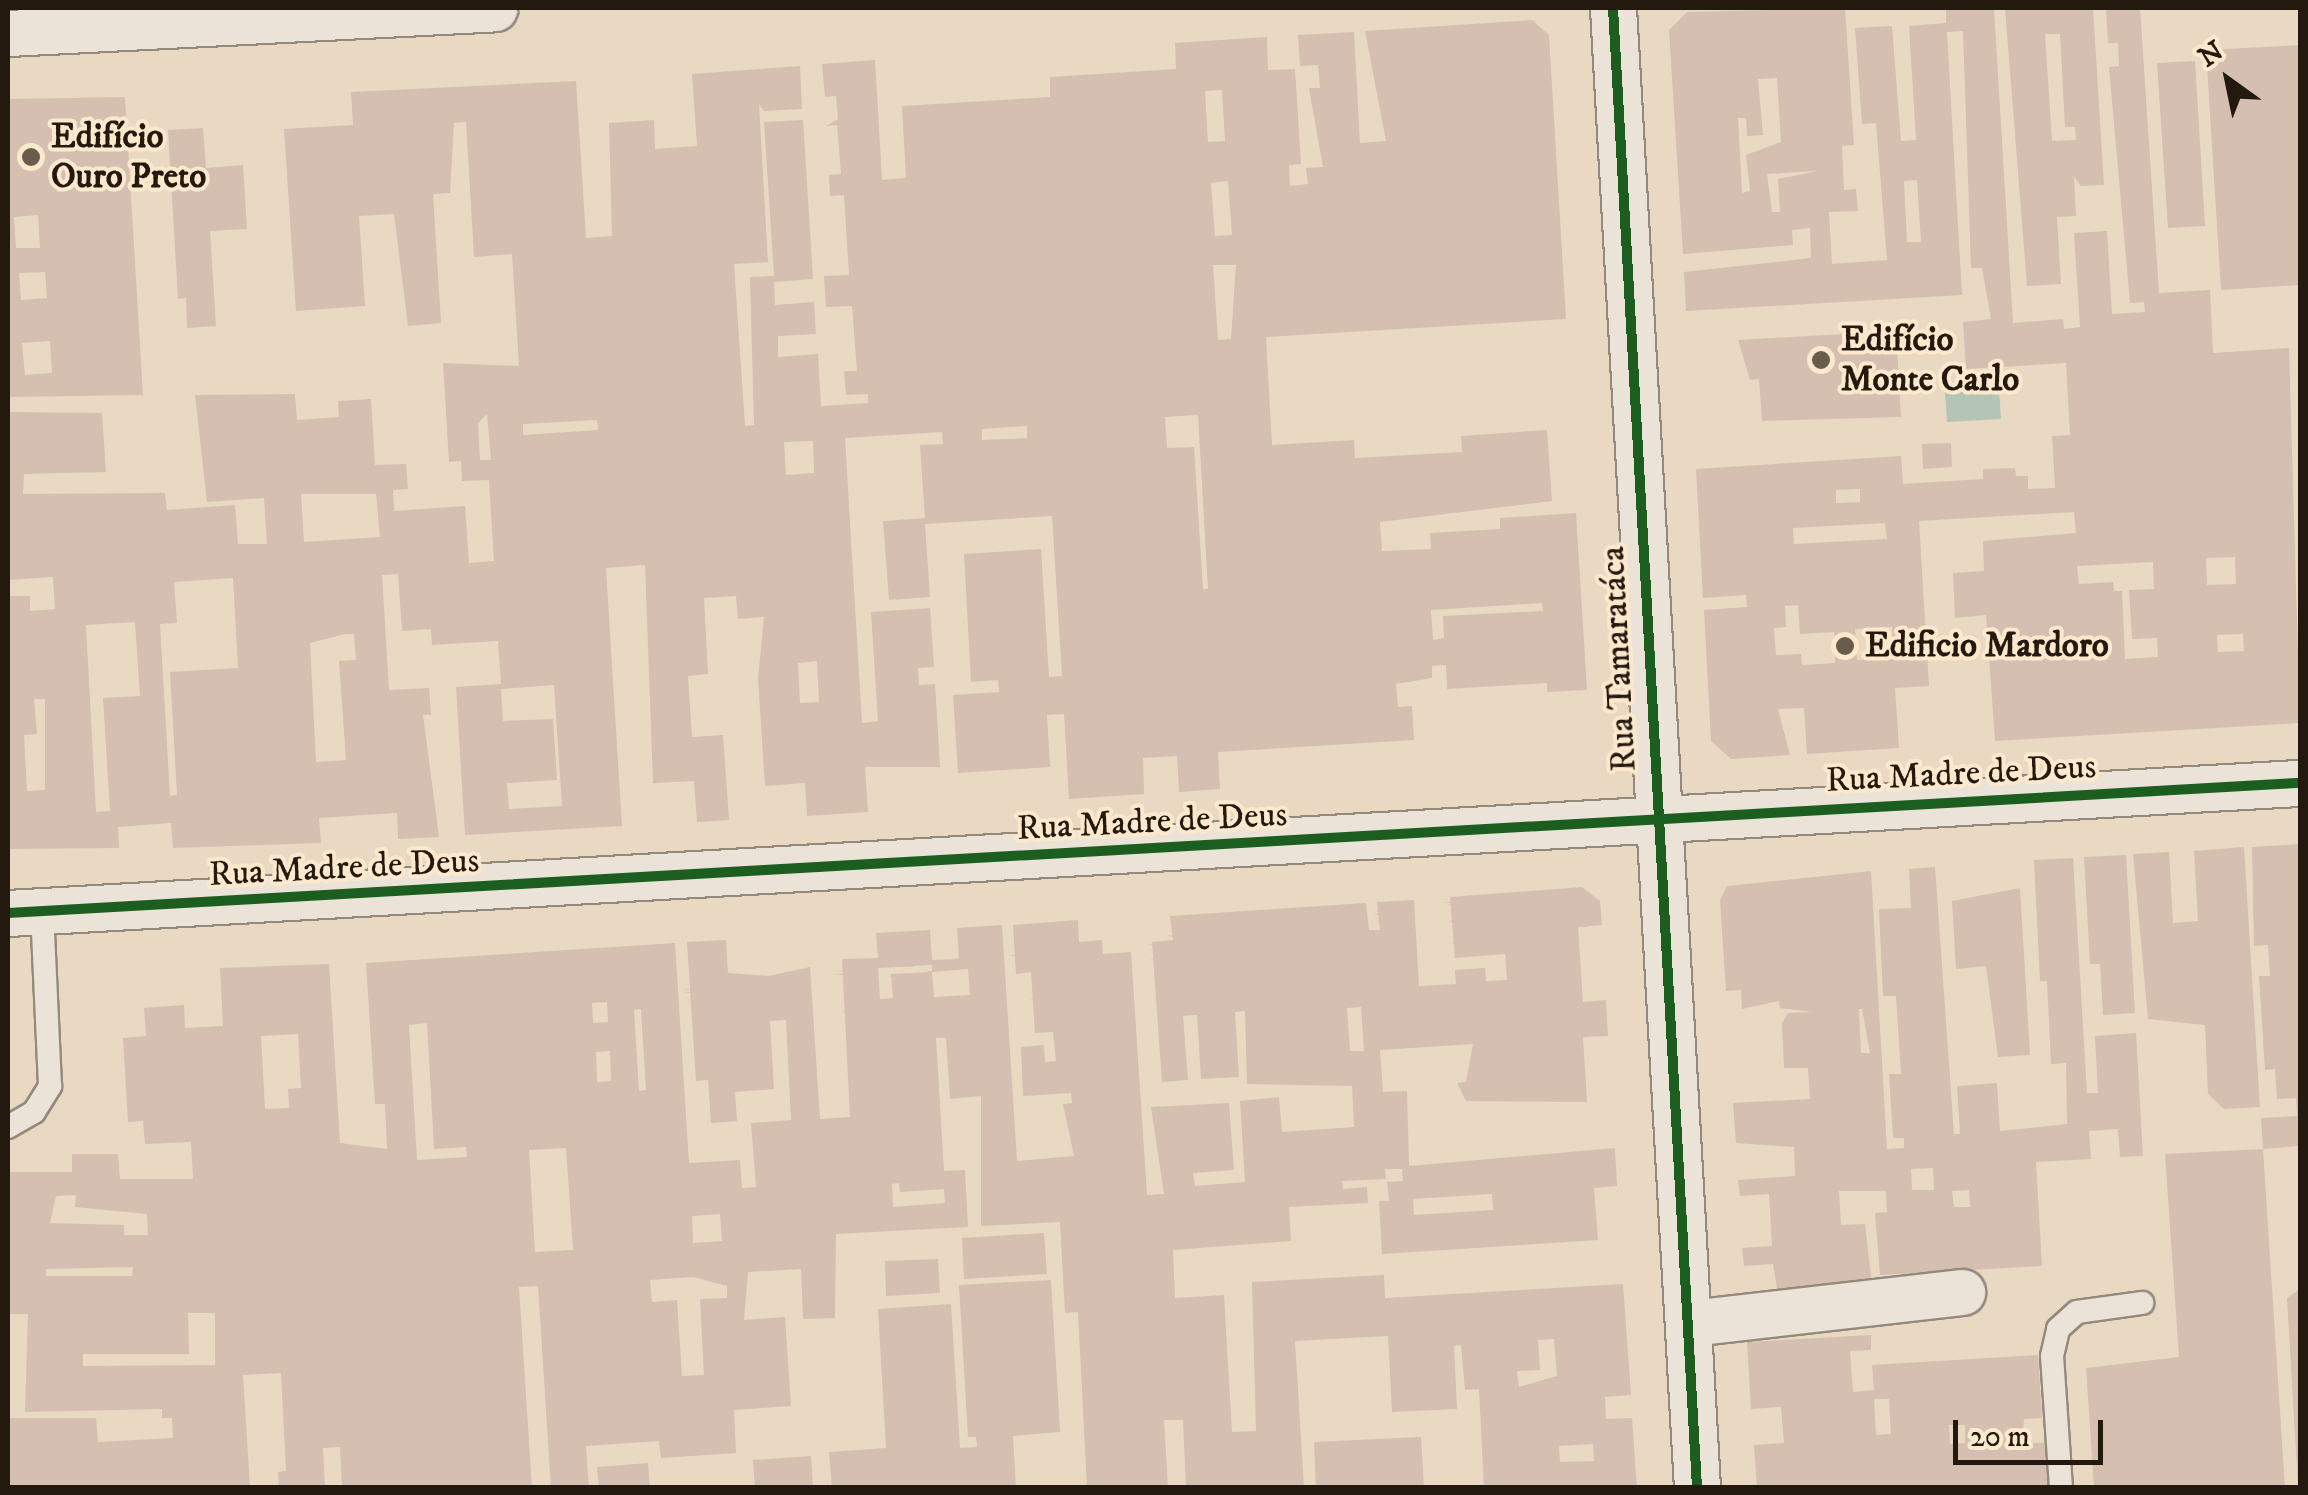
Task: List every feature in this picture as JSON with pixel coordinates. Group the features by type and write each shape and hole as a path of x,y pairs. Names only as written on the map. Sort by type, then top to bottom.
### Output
{"street":[{"path":"8,33 494,8"},
{"name":"Rua Tamaratáca","path":"1612,8 1655,818 1698,1488"},
{"name":"Rua Madre de Deus","path":"25,912 2300,783"},
{"path":"1690,1323 1962,1292"}],"lane":[{"path":"8,1126 34,1112 50,1086 25,912"},
{"path":"2062,1488 2052,1356 2058,1328 2077,1312 2142,1303"}],"shaded area":[{"path":"1999,389 2001,419 1947,422 1945,392"}],"building":[{"path":"1845,8 1854,145 1842,146 1844,190 1856,189 1858,211 1829,212 1832,264 1887,260 1876,123 1862,124 1855,28 1892,26 1901,141 1916,140 1909,26 1946,23 1946,8 1994,8 2013,323 2063,319 2064,329 2080,327 2074,233 2107,231 2112,314 2145,312 2144,302 2130,303 2109,67 2119,66 2118,43 2108,43 2106,8 2140,8 2159,293 2210,290 2213,353 2289,348 2300,723 1995,741 1986,615 1955,618 1953,573 1984,571 1983,541 2076,533 2074,512 1919,521 1929,686 1895,688 1899,748 1807,754 1804,708 1778,709 1790,755 1731,759 1711,741 1704,610 1747,607 1746,595 1703,598 1696,469 1901,456 1903,484 1983,479 1983,469 2015,468 2016,476 2028,476 2028,489 2055,488 2052,436 2070,435 2066,363 1966,369 1963,322 1991,319 1982,268 1971,268 1963,31 1947,32 1962,295 1686,311 1684,272 1811,258 1810,228 1792,230 1793,245 1683,254 1669,30 1687,12","holes":["1777,78 1781,142 1746,155 1750,191 1742,193 1738,118 1746,118 1747,136 1763,135 1758,79","1818,171 1778,179 1780,212 1772,212 1767,174","1917,180 1921,242 1907,242 1904,181","1860,489 1860,502 1836,503 1836,490","1885,523 1887,539 1794,544 1793,528","2235,557 2236,584 2207,585 2206,558","2153,562 2154,589 2129,590 2132,639 2157,638 2158,657 2125,659 2122,591 2114,591 2113,582 2079,584 2077,566","1798,605 1800,634 1834,632 1835,663 1802,665 1801,654 1776,655 1774,628 1786,627 1785,606","1892,627 1894,658 1857,660 1855,629","2243,634 2244,651 2218,652 2217,635"]},
{"path":"2005,8 2093,8 2104,185 2081,186 2074,177 2076,216 2057,217 2061,284 2027,286","holes":["2045,34 2060,34 2065,127 2075,127 2076,140 2052,141"]},
{"path":"1532,20 1549,35 1566,319 1266,337 1272,445 1354,440 1355,458 1462,452 1461,436 1547,430 1552,501 1380,522 1382,551 1431,549 1430,533 1500,529 1500,518 1576,513 1587,690 1547,692 1547,683 1447,689 1446,665 1432,666 1432,678 1396,684 1398,707 1412,706 1414,740 1218,752 1220,789 1179,792 1177,756 1143,758 1144,794 1069,799 1064,714 1047,715 1050,767 958,773 953,695 999,692 998,680 971,682 964,554 1041,549 1049,677 1062,676 1052,516 925,524 930,597 889,600 883,521 925,518 920,445 943,444 942,432 845,438 862,723 878,721 871,612 930,608 934,667 918,668 919,685 935,684 940,767 865,767 868,812 807,816 805,783 765,786 758,678 764,617 738,619 736,596 704,598 708,674 688,676 692,737 723,735 729,820 697,822 694,781 653,783 645,565 606,568 622,826 465,835 456,687 501,684 498,641 432,645 431,629 402,631 398,574 382,575 389,690 429,688 431,715 423,715 439,837 398,839 397,813 319,818 321,843 173,848 171,823 118,827 119,848 8,849 8,596 30,596 30,611 55,609 53,577 8,580 8,412 102,413 106,472 24,474 23,494 165,493 167,510 235,505 238,544 267,544 264,498 207,502 195,395 295,394 297,420 339,417 338,401 371,399 375,465 406,464 408,489 393,490 394,511 465,506 469,563 494,561 489,480 462,481 461,461 449,462 443,363 519,366 512,254 474,257 466,122 454,123 450,193 433,194 441,323 408,326 394,214 359,216 365,306 296,311 284,129 353,125 351,92 576,81 586,238 612,236 609,123 654,120 655,149 697,146 692,74 800,66 802,109 764,111 759,104 768,262 734,264 745,426 754,425 750,277 774,276 764,122 803,120 813,279 774,282 775,305 814,302 816,334 778,336 778,357 818,354 821,406 868,403 868,394 846,395 844,371 857,371 852,306 826,307 824,276 849,275 844,195 830,196 829,175 841,174 837,125 826,126 838,119 836,96 825,97 822,64 875,60 882,180 906,178 902,106 1050,97 1050,77 1176,69 1175,43 1267,37 1268,70 1295,69 1301,164 1289,165 1290,186 1308,184 1306,168 1323,167 1309,88 1320,88 1318,65 1300,66 1298,35 1354,32 1360,143 1386,141 1365,31","holes":["1222,90 1225,141 1208,142 1205,91","1228,181 1232,235 1215,236 1211,183","1213,265 1236,265 1231,339 1218,340","487,414 491,460 480,460 478,423","1198,415 1208,589 1203,589 1194,447 1167,448 1165,417","597,420 598,430 523,435 523,424","1027,426 1027,438 982,440 982,429","813,441 814,473 786,475 784,442","301,494 376,494 380,537 304,542","233,578 238,668 170,672 177,795 170,796 160,624 177,623 174,582","1542,603 1543,611 1443,616 1444,638 1433,640 1431,610","135,622 140,696 103,698 110,811 96,812 86,625","354,634 356,660 339,661 346,760 316,762 310,643","817,661 819,702 800,703 798,663","554,685 562,806 509,809 507,783 557,780 553,719 503,721 501,689","34,699 45,699 45,790 27,791 24,735 37,734"]},
{"path":"2300,45 2300,285 2221,290 2206,50"},
{"path":"2195,61 2205,226 2168,228 2157,63"},
{"path":"125,97 143,395 8,397 8,99","holes":["38,215 40,248 16,248 14,217","45,272 47,298 21,300 19,273","50,341 52,373 25,375 22,343"]},
{"path":"203,128 206,168 243,165 247,229 210,231 216,326 187,328 186,298 178,299 168,130"},
{"name":"Edifício Monte Carlo","path":"1896,331 1901,417 1762,421 1759,379 1750,380 1738,340"},
{"path":"1951,443 1952,467 1923,469 1922,444"},
{"path":"2300,844 2299,1146 2263,1149 2261,1118 2297,1116 2296,1098 2277,1099 2275,1069 2265,1070 2259,976 2270,976 2268,945 2254,946 2252,847"},
{"path":"2244,847 2260,1107 2224,1109 2208,1094 2205,1025 2148,1019 2133,854 2169,852 2173,923 2198,921 2194,851"},
{"path":"2126,855 2135,1013 2103,1015 2100,964 2090,964 2084,857"},
{"path":"2073,858 2087,1093 2098,1093 2095,1036 2136,1033 2143,1156 2120,1157 2118,1129 2089,1131 2091,1159 2036,1162 2042,1266 1880,1275 1875,1213 1887,1212 1886,1191 1839,1191 1841,1225 1865,1224 1873,1293 1779,1300 1773,1264 1744,1266 1742,1248 1772,1246 1769,1194 1740,1196 1738,1180 1795,1176 1794,1147 1736,1143 1733,1103 1810,1099 1808,1068 1784,1068 1782,1023 1788,1013 1812,1012 1780,1008 1779,1001 1742,1009 1741,990 1726,991 1720,900 1727,886 1871,871 1887,1149 1904,1148 1904,1138 1893,1138 1889,1074 1901,1074 1896,996 1883,996 1879,909 1911,908 1909,869 1935,867 1954,1134 1960,1134 1957,1086 1997,1083 2000,1131 2067,1124 2066,1063 2051,1064 2047,981 2040,981 2034,860","holes":["1862,1009 1870,1053 1861,1053","1933,1168 1934,1190 1912,1190 1911,1169","1969,1190 1970,1207 1954,1207 1952,1191"]},
{"path":"1582,887 1600,901 1602,925 1578,927 1583,1002 1606,1000 1608,1036 1583,1037 1587,1102 1466,1101 1457,1083 1466,1082 1473,1044 1380,1050 1383,1092 1407,1091 1409,1166 1615,1148 1617,1186 1594,1188 1598,1240 1382,1254 1379,1201 1389,1201 1387,1182 1403,1181 1402,1169 1385,1169 1386,1179 1342,1181 1343,1189 1367,1187 1368,1203 1289,1207 1291,1241 1173,1250 1175,1298 1224,1295 1232,1432 1256,1431 1252,1282 1384,1275 1385,1298 1623,1284 1631,1395 1605,1397 1606,1419 1632,1418 1637,1488 1484,1488 1479,1389 1465,1390 1461,1345 1454,1346 1457,1409 1392,1412 1388,1336 1295,1341 1304,1488 1186,1488 1183,1420 1164,1420 1168,1488 1087,1488 1078,1312 1065,1313 1060,1222 981,1226 981,1096 950,1099 946,1038 936,1038 944,1171 965,1170 968,1227 836,1234 835,1318 803,1319 801,1269 748,1272 744,1320 785,1317 791,1406 734,1410 736,1453 661,1458 659,1441 586,1446 589,1488 551,1488 538,1286 519,1287 532,1488 342,1488 340,1447 323,1448 325,1488 279,1488 278,1472 286,1471 281,1373 243,1375 250,1488 8,1488 8,1418 96,1418 98,1442 173,1438 172,1418 162,1418 162,1409 25,1412 28,1314 8,1314 8,1172 72,1172 72,1154 118,1154 120,1179 193,1179 191,1142 145,1144 143,1121 128,1122 123,1038 146,1036 144,1008 184,1005 185,1028 223,1026 220,968 329,964 340,1143 387,1149 385,1104 375,1104 366,963 675,943 689,1163 740,1160 742,1188 756,1187 751,1123 791,1120 786,1020 770,1021 774,1089 735,1092 737,1121 711,1123 708,1080 696,1081 687,942 726,940 728,973 768,976 810,967 820,1119 850,1117 842,959 878,958 876,933 930,930 932,960 959,959 957,928 1002,925 1017,1161 1074,1156 1063,1104 1072,1103 1071,1093 1023,1096 1021,1047 1044,1045 1045,1062 1056,1061 1053,1032 1035,1033 1031,972 1016,974 1013,925 1078,920 1079,942 1102,940 1103,954 1131,952 1147,1195 1164,1194 1151,1107 1229,1103 1234,1170 1193,1173 1195,1186 1245,1182 1240,1101 1279,1097 1282,1132 1354,1127 1352,1086 1247,1084 1245,1011 1235,1012 1239,1077 1201,1079 1197,1015 1183,1016 1188,1080 1162,1082 1152,942 1173,940 1170,916 1366,903 1369,930 1380,930 1377,902 1414,900 1419,986 1456,984 1455,970 1485,968 1486,981 1507,980 1505,954 1455,958 1450,897","holes":["932,965 932,972 891,974 893,998 880,999 878,968","968,969 970,995 934,997 932,972","607,1002 608,1022 593,1023 592,1003","1361,1007 1364,1051 1350,1051 1347,1008","641,1009 646,1090 639,1091 634,1010","427,1023 434,1149 466,1147 467,1157 417,1160 409,1025","298,1034 301,1088 288,1089 289,1108 265,1109 261,1036","610,1051 611,1081 597,1082 596,1052","566,1148 573,1250 535,1252 529,1150","899,1183 900,1192 944,1189 945,1203 893,1207 892,1184","1492,1194 1493,1210 1414,1215 1413,1199","76,1195 75,1207 147,1214 148,1235 124,1235 124,1225 50,1223 56,1196","720,1214 722,1241 693,1243 692,1216","133,1267 132,1276 46,1276 46,1269","693,1277 727,1286 727,1298 700,1299 704,1375 682,1376 677,1300 652,1302 650,1280","188,1313 215,1313 215,1365 83,1366 83,1354 189,1354","1554,1339 1557,1376 1519,1387 1517,1371 1540,1370 1538,1340","1593,1444 1594,1461 1560,1462 1559,1446"]},
{"path":"2020,888 2030,1055 1998,1057 1986,966 1956,969 1952,901"},
{"path":"2263,1149 2285,1488 2094,1488 2086,1368 2179,1357 2165,1154"},
{"path":"1044,1233 1047,1274 964,1279 962,1238"},
{"path":"938,1259 940,1293 886,1296 885,1261"},
{"path":"1051,1280 1060,1432 1013,1436 1016,1488 832,1488 829,1452 886,1448 878,1309 951,1304 960,1448 977,1447 976,1437 968,1437 959,1285"},
{"path":"2300,1289 2300,1487 2298,1487 2287,1298"},
{"path":"1871,1335 1871,1350 1850,1351 1853,1392 1874,1390 1872,1365 2038,1355 2042,1418 2024,1419 2022,1444 2052,1442 2055,1488 1757,1488 1754,1445 1784,1443 1781,1407 1751,1409 1747,1342","holes":["1874,1399 1889,1399 1891,1434 1876,1435","1949,1425 1965,1425 1965,1443 1950,1444"]},
{"path":"1421,1437 1424,1488 1316,1488 1314,1442"},
{"path":"811,1456 813,1488 755,1488 753,1460"},
{"path":"648,1463 650,1488 599,1488 597,1467"}],"cycle path":[{"path":"1613,8 1697,1488"},
{"path":"8,913 2300,783"}],"place":[{"name":"Edifício Ouro Preto","path":"31,157"},
{"name":"Edifício Monte Carlo","path":"1821,360"},
{"name":"Edificio Mardoro","path":"1845,646"}]}
